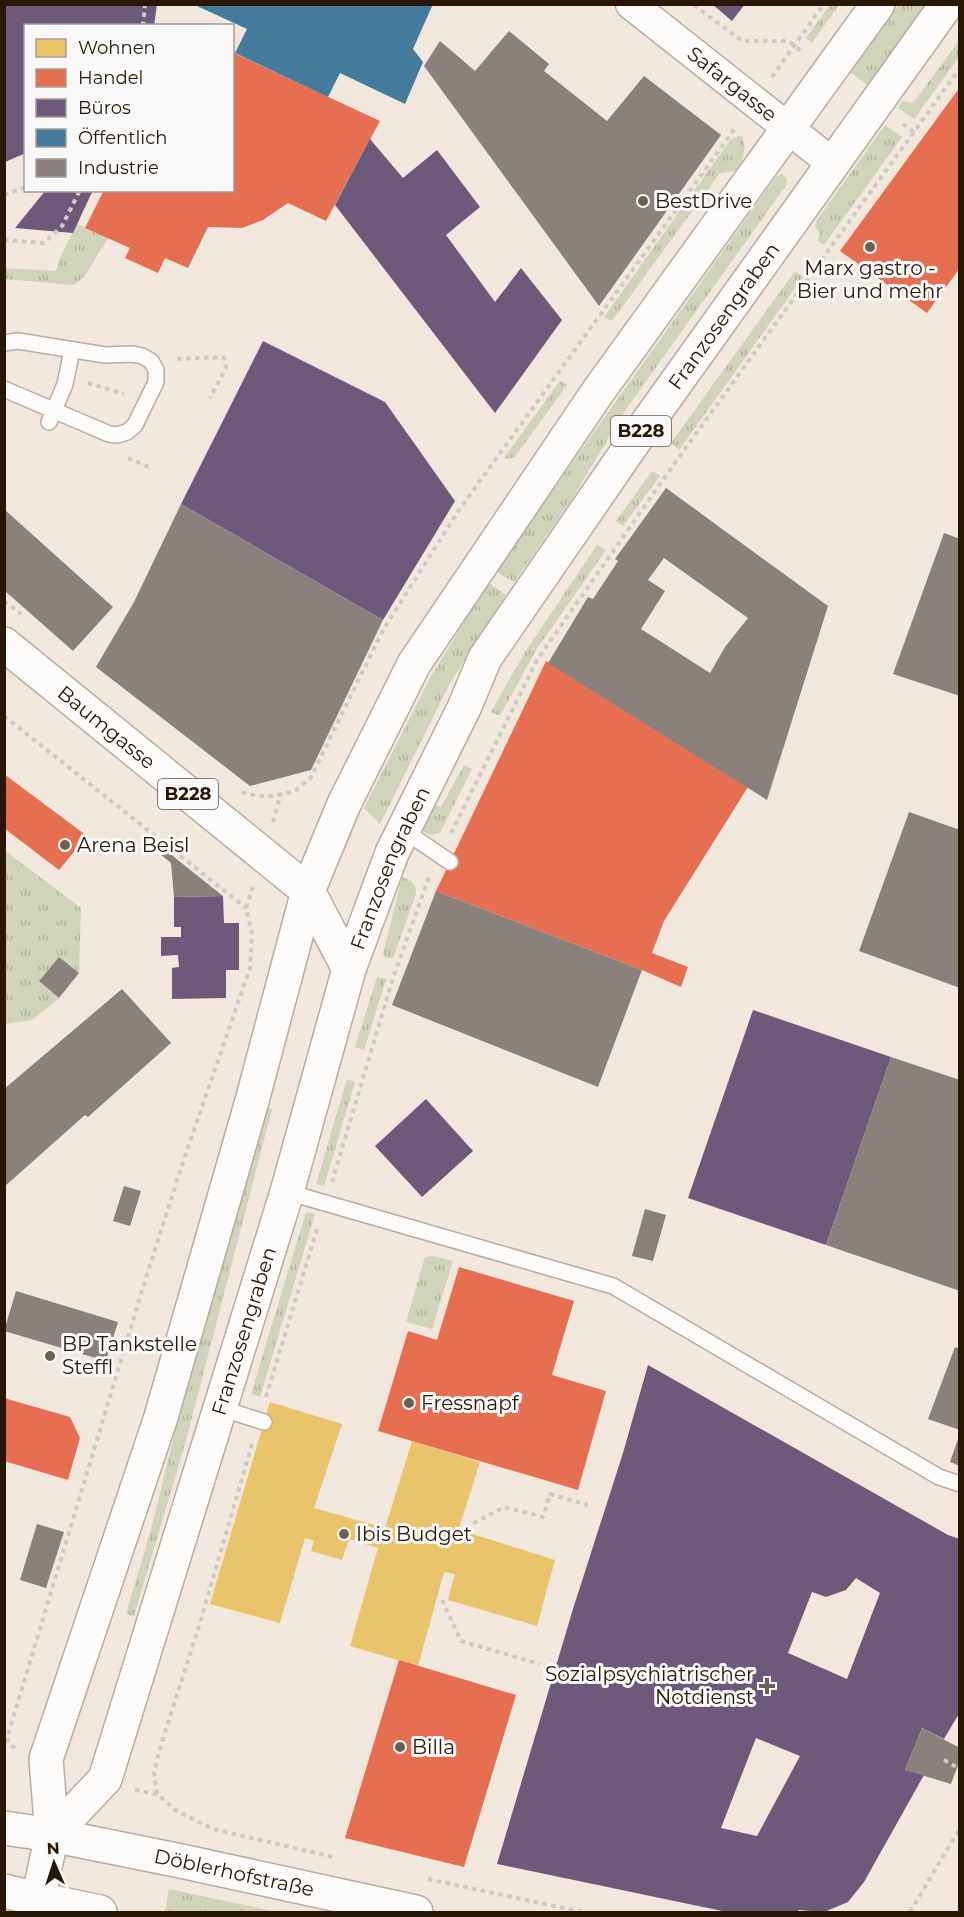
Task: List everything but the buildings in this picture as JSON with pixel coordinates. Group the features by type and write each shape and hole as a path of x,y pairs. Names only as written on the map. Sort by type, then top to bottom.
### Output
{"main road":[{"name":"B228","path":"308,891 344,804 414,664 597,393 878,4"},
{"name":"Franzosengraben","path":"52,1835 105,1779 287,1192 350,969 392,853 464,708 485,658 635,440 947,4"},
{"name":"Baumgasse","path":"4,644 308,891 350,969"},
{"path":"35,1906 52,1835 46,1759 161,1417 252,1101 308,891"},
{"name":"Döblerhofstraße","path":"4,1828 181,1860 417,1912"},
{"path":"4,1891 35,1906 100,1912"}],"street":[{"name":"Safargasse","path":"631,4 832,163"}],"lane":[{"path":"4,343 18,340 105,355 138,355 148,359 156,370 156,382 132,429 117,435 51,416 4,389"},
{"path":"51,416 67,377 72,350"},
{"path":"403,830 445,858"},
{"path":"287,1192 613,1286 939,1477 960,1484"},
{"path":"220,1408 262,1421"}],"path":[{"path":"143,24 145,4"},
{"path":"235,786 244,793 264,797 296,790 311,777 383,630 459,510 824,4"},
{"path":"694,5 742,41 788,41 794,46"},
{"path":"157,1794 154,1772 160,1748 262,1421 393,978 428,881 445,858 537,660 672,467 960,68"},
{"path":"4,195 24,189"},
{"path":"4,240 44,243 62,226 79,192"},
{"path":"154,365 173,360 224,358 226,368 210,398"},
{"path":"67,377 147,401"},
{"path":"4,601 23,615"},
{"path":"4,717 246,908"},
{"path":"46,1759 16,1748 8,1743 7,1738 147,1273 250,968 252,934 246,908 281,793"},
{"path":"462,1536 465,1528 504,1507 543,1516 550,1494 588,1506"},
{"path":"442,1600 461,1641 540,1664"},
{"path":"944,1760 960,1768"},
{"path":"105,1779 133,1790 157,1794 175,1810 213,1829 338,1858"},
{"path":"910,1912 960,1828"},
{"path":"417,1877 582,1912"}],"green space":[{"path":"830,5 839,5 812,43 806,38"},
{"path":"898,5 927,5 869,86 850,72"},
{"path":"959,41 959,57 914,119 898,108 903,101 913,103"},
{"path":"885,125 902,137 824,245 818,241 820,234 815,226 817,220"},
{"path":"742,135 744,153 737,171 720,173 612,321 604,317 731,139"},
{"path":"782,174 787,184 624,412 570,502 514,582 495,571 776,177"},
{"path":"77,224 108,238 84,277 74,285 5,279 4,268 56,271"},
{"path":"795,271 803,277 679,450 671,443"},
{"path":"560,381 567,385 514,458 503,459"},
{"path":"652,471 660,476 623,526 616,521"},
{"path":"597,545 606,550 536,650 500,716 491,712 525,652"},
{"path":"488,582 506,595 449,685 380,824 364,808 429,680"},
{"path":"464,765 472,769 440,833 430,835 420,829 428,808 434,805 441,807"},
{"path":"4,850 81,908 79,973 59,957 39,981 59,998 32,1020 5,1024"},
{"path":"402,877 413,883 416,894 393,958 386,958 383,954"},
{"path":"377,977 386,979 364,1050 355,1047"},
{"path":"347,1079 355,1082 324,1186 316,1184"},
{"path":"264,1107 272,1109 185,1444 134,1616 126,1614 152,1526 207,1298"},
{"path":"306,1212 315,1214 260,1397 251,1394"},
{"path":"433,1256 453,1261 432,1329 406,1322 425,1257"},
{"path":"169,1889 277,1912 165,1911"}],"place":[{"name":"BestDrive","path":"643,201"},
{"name":"Marx gastro - Bier und mehr","path":"870,247"},
{"name":"Arena Beisl","path":"65,845"},
{"name":"BP Tankstelle Steffl","path":"50,1356"},
{"name":"Fressnapf","path":"409,1403"},
{"name":"Ibis Budget","path":"344,1534"},
{"name":"Sozialpsychiatrischer Notdienst","path":"767,1686"},
{"name":"Billa","path":"400,1747"}]}
